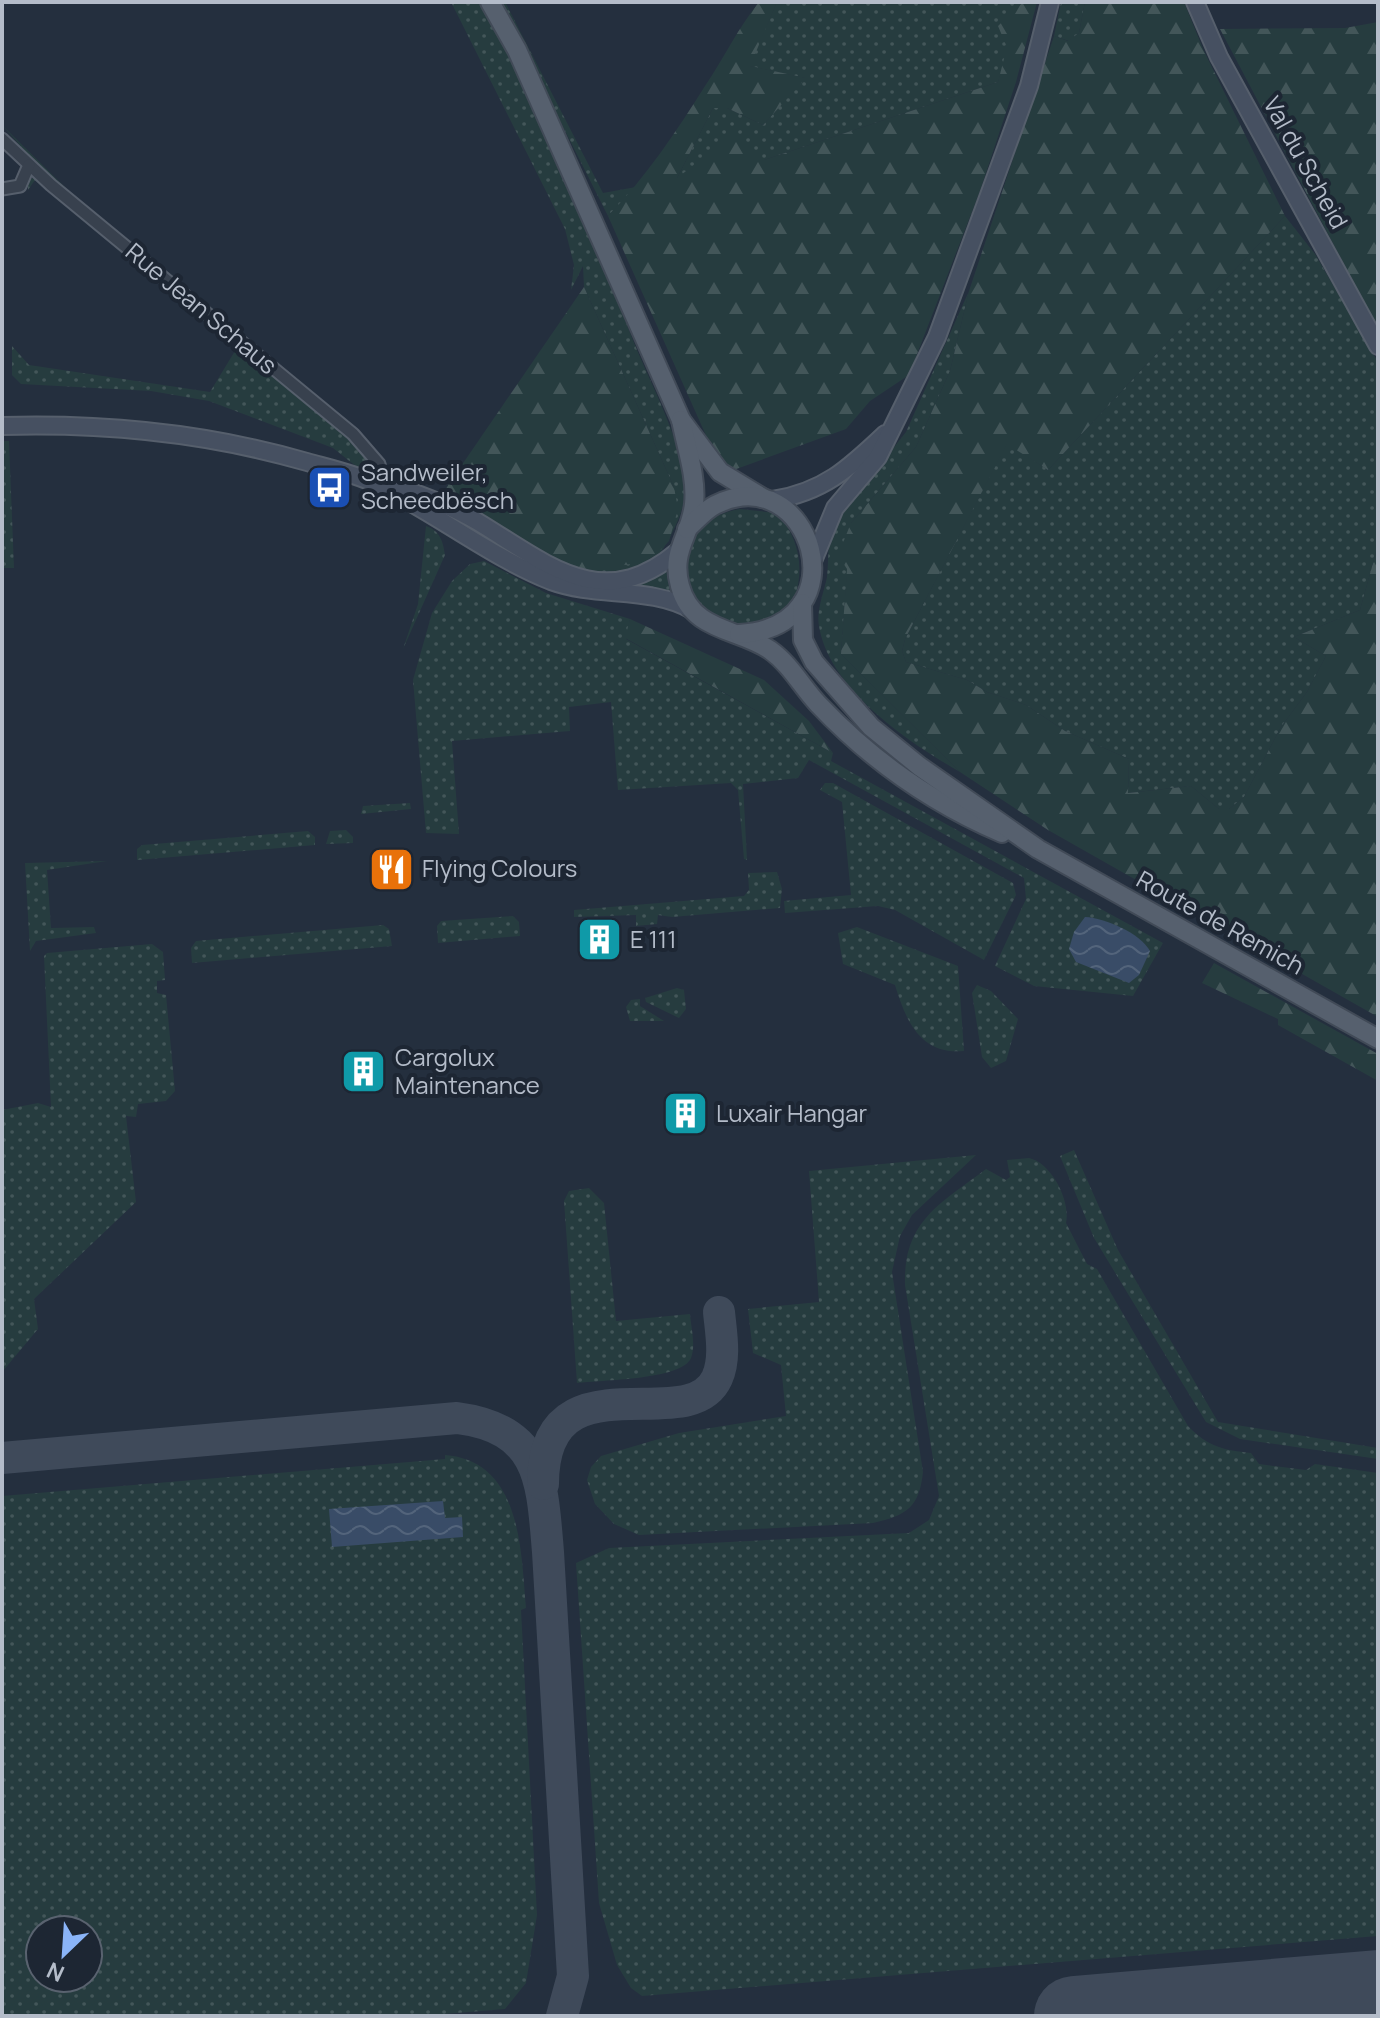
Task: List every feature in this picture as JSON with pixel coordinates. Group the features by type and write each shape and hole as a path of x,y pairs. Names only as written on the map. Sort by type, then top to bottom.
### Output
{"main road":[{"path":"490,2 517,50 681,420 720,472 768,499 797,521 813,561"},
{"path":"380,485 473,541 553,581 590,591 667,599 692,610 710,626 732,634 768,629 788,619 802,603 812,578 813,561 835,508 878,457 937,337 1029,86 1050,2"},
{"name":"Val du Scheid","path":"1195,2 1197,14 1219,57 1378,346"},
{"path":"473,541 489,538 546,571 573,576 616,582 636,579 658,569 677,552 694,504 681,420"},
{"path":"687,529 713,505 730,500 803,495 840,474 895,424"},
{"path":"2,426 76,425 208,438 278,454 380,485 395,486 449,506 531,558 573,576"},
{"path":"677,552 680,589 692,610"},
{"name":"Route de Remich","path":"802,603 803,640 814,662 871,727 919,766 1038,849 1378,1039"},
{"name":"Route de Remich","path":"732,634 757,643 785,662 817,703 886,767 973,821 1038,849"}],"street":[{"name":"Rue Jean Schaus","path":"2,139 29,165 353,434 384,471 384,481 380,485"},
{"path":"2,189 20,186 29,165"}],"green space":[{"path":"451,2 483,2 505,43 564,171 677,446 684,489 678,520 662,550 639,571 626,575 596,575 561,565 674,487 584,287 583,266 571,290 574,265 565,229"},
{"path":"500,2 505,2 603,193 636,187 608,216"},
{"path":"759,2 777,2 750,66 806,78 763,125 727,108 713,108 677,178 732,136 764,160 998,82 1007,47 998,26 1023,2 1037,2 1016,82 980,191 909,375 870,401 846,429 728,472 717,460 608,216 672,137"},
{"path":"777,2 1023,2 998,82 764,160 676,180 713,108 727,108 763,125 805,78 749,66"},
{"path":"1061,2 1085,2 1079,33 1069,41 1054,36"},
{"path":"1085,2 1184,2 1203,49 1285,216 1048,470 1007,444 905,639 902,651 906,662 967,680 987,692 1026,705 1065,731 1129,759 1128,793 1191,786 1219,809 1229,809 1244,797 1281,727 1307,692 1326,656 1294,637 1360,610 1378,545 1378,1017 1048,830 960,772 841,654 847,569 838,555 851,523 916,447 950,371 969,291 1054,36 1068,41 1079,33"},
{"path":"1378,22 1378,329 1220,29 1345,28"},
{"path":"2,125 84,206 34,161"},
{"path":"37,178 191,309 35,180 28,190 28,179"},
{"path":"1285,216 1315,254 1378,362 1378,545 1360,610 1294,637 1326,656 1307,692 1281,727 1244,797 1229,809 1219,809 1191,786 1128,793 1129,759 1065,731 1026,705 987,692 967,680 906,662 902,651 905,639 1007,443 1048,470"},
{"path":"584,287 674,487 678,509 669,541 650,561 593,570 561,565 443,499 444,491"},
{"path":"969,291 950,371 916,447 851,523 841,654 960,772 895,729 854,692 826,649 818,620 834,523 906,432"},
{"path":"12,346 29,365 210,392 238,346 327,418 374,465 367,475 333,448 209,401 151,391 21,384 12,375"},
{"path":"2,441 9,441 14,568 2,568"},
{"path":"740,509 777,513 792,536 799,561 798,587 788,613 744,627 708,611 694,596 687,578 686,560 691,543 702,528 718,516"},
{"path":"426,526 440,537 445,555 403,649 418,604"},
{"path":"484,561 546,593 630,619 626,639 833,753 831,761 1163,943 1133,996 1034,986 995,966 1026,899 1024,878 809,760 798,778 743,784 747,860 744,859 738,790 731,783 618,790 611,702 569,707 570,731 452,741 459,834 426,833 413,680 432,613 452,581 470,564"},
{"path":"666,570 670,591 631,588"},
{"path":"630,619 764,680 809,721 833,753 625,638"},
{"path":"825,783 833,783 1013,883 1016,895 984,960 895,910 878,906 785,913 784,901 851,895 842,802 820,790"},
{"path":"410,803 411,809 361,814 363,806"},
{"path":"346,830 353,837 353,843 326,844 330,831"},
{"path":"308,831 315,837 315,845 137,860 137,849 142,845"},
{"path":"107,861 47,870 51,928 94,927 96,933 36,941 30,951 25,863"},
{"path":"777,872 782,889 780,908 672,917 658,915 657,924 636,926 636,915 574,917 574,910 744,896 749,890 748,873"},
{"path":"513,916 519,922 520,936 438,943 437,926 441,921"},
{"path":"383,925 389,929 392,946 192,963 191,948 196,941"},
{"path":"857,927 958,966 964,1051 949,1051 926,1041 910,1023 895,985 843,964 838,933"},
{"path":"152,944 163,952 165,980 157,981 157,993 166,995 175,1091 166,1101 138,1104 136,1117 126,1116 136,1202 34,1299 38,1329 2,1372 2,1110 38,1103 51,1107 44,956 47,953"},
{"path":"1214,963 1378,1054 1378,1081 1278,1025 1278,1019 1202,983"},
{"path":"977,985 991,991 1018,1019 1006,1061 991,1068 982,1057 972,993"},
{"path":"677,988 684,990 686,1009 679,1018 646,1002 645,998"},
{"path":"640,999 640,1006 664,1021 630,1021 626,1007 631,1000"},
{"path":"1074,1150 1118,1250 1218,1422 1378,1448 1378,1459 1240,1439 1206,1422 1094,1238 1060,1156"},
{"path":"976,1155 912,1215 900,1236 892,1272 923,1472 918,1494 909,1508 895,1517 873,1523 639,1535 614,1524 595,1504 587,1480 591,1467 601,1456 679,1433 786,1416 781,1365 753,1353 748,1309 819,1302 809,1171"},
{"path":"1029,1158 1045,1167 1058,1184 1066,1205 1066,1223 1087,1264 1097,1269 1188,1426 1195,1433 1217,1446 1251,1453 1259,1464 1306,1470 1315,1464 1378,1473 1378,1936 642,1996 631,1988 617,1965 599,1903 576,1563 609,1548 909,1533 929,1520 939,1496 905,1285 910,1245 918,1229 940,1204 986,1169 1006,1180 1010,1177 1007,1160"},
{"path":"589,1188 604,1203 616,1321 690,1314 693,1336 691,1358 673,1371 621,1380 577,1383 564,1201 569,1191"},
{"path":"445,1455 470,1461 489,1473 503,1490 512,1512 522,1560 526,1608 521,1610 537,1915 526,1983 505,2009 421,2016 2,2016 2,1496 445,1459"}],"water":[{"path":"1085,917 1121,928 1138,938 1150,951 1139,975 1129,983 1076,962 1069,949 1074,932"},
{"path":"443,1501 445,1518 462,1517 463,1537 332,1547 329,1509"}],"taxiway":[{"path":"543,1484 549,1444 566,1420 591,1408 678,1402 701,1395 717,1378 720,1370 722,1345 719,1312"},
{"path":"2,1458 457,1418 485,1424 506,1434 522,1447 539,1481 548,1552 573,1976 562,2016"}],"runway":[{"path":"1074,2016 1378,1990"}],"place":[{"name":"Sandweiler, Scheedbësch","path":"330,487"},
{"name":"Flying Colours","path":"391,869"},
{"name":"E 111","path":"599,940"},
{"name":"Cargolux Maintenance","path":"364,1072"},
{"name":"Luxair Hangar","path":"685,1114"}]}
